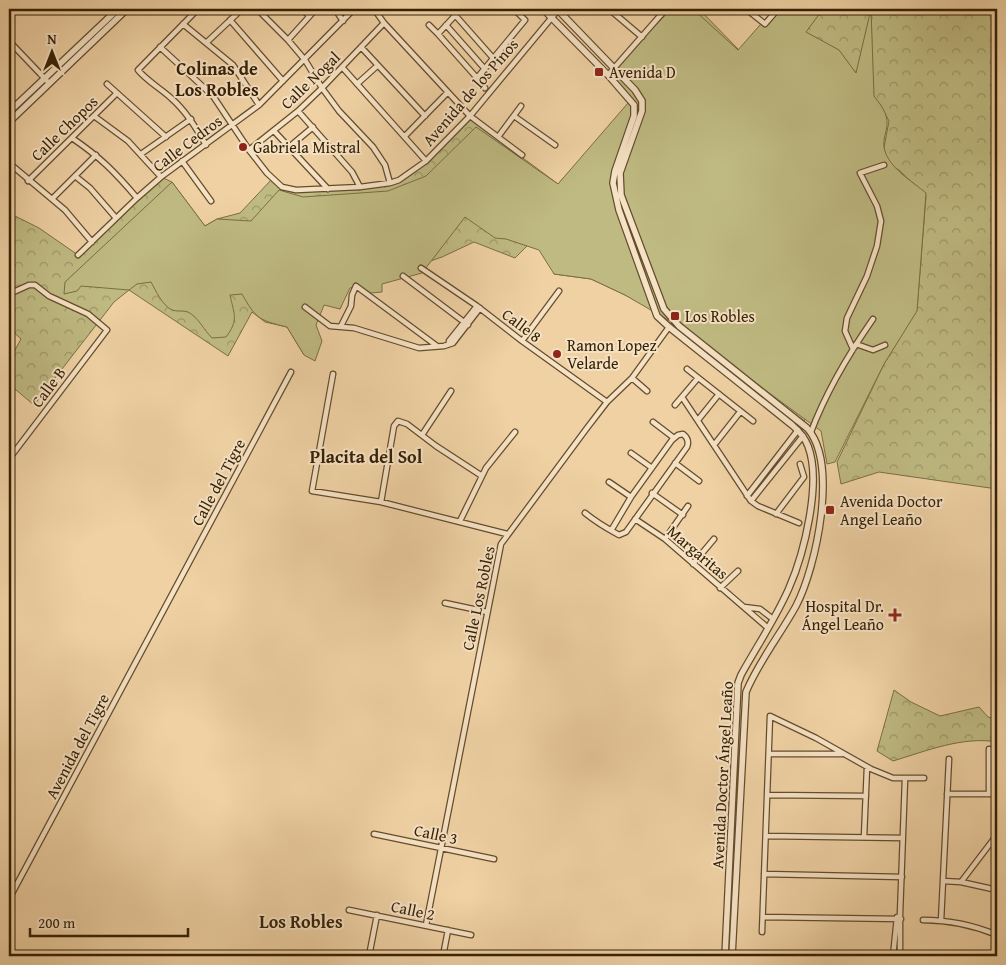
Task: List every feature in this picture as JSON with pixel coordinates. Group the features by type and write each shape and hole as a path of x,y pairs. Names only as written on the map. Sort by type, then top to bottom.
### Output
{"street":[{"path":"9,122 47,81 109,21 118,9"},
{"path":"109,21 127,9"},
{"path":"198,9 138,70 172,99 191,119 206,144"},
{"path":"206,44 242,9"},
{"path":"257,9 288,40 339,111 380,155 390,183"},
{"path":"302,9 309,16"},
{"path":"288,40 316,9"},
{"path":"335,9 343,21"},
{"name":"Calle Cedros","path":"78,255 161,177 259,105 354,9"},
{"path":"374,9 384,23 470,116 522,155"},
{"path":"438,34 461,9"},
{"path":"476,78 525,20 514,9"},
{"name":"Avenida Doctor Ángel Leaño","path":"543,9 608,75 634,105 635,112 615,171 613,183 615,196 656,314 668,327 798,430 808,446 812,463 812,492 799,561 789,587 738,683 725,956"},
{"path":"557,9 642,101 642,111 620,173 620,185 625,208 664,309 679,326 811,432 827,394 872,319"},
{"name":"Avenida de los Pinos","path":"160,47 209,92 248,150 267,173 282,187 296,190 360,188 390,183 410,174 426,161 470,116 557,9"},
{"path":"608,9 642,37"},
{"path":"654,9 661,15"},
{"path":"608,75 666,9"},
{"path":"746,9 765,24 778,9"},
{"path":"455,15 493,58"},
{"path":"230,20 283,81"},
{"name":"Calle Nogal","path":"248,150 298,111 384,23"},
{"path":"183,24 232,65 259,105"},
{"path":"429,25 485,88"},
{"path":"446,25 484,68"},
{"path":"9,41 47,81"},
{"path":"360,48 425,116"},
{"path":"357,84 377,66"},
{"path":"342,67 426,161"},
{"path":"18,114 11,110 47,81"},
{"path":"107,84 166,136"},
{"path":"625,94 624,89 631,87"},
{"path":"404,136 448,92"},
{"name":"Calle Chopos","path":"28,181 117,93"},
{"path":"498,137 521,106"},
{"path":"298,111 352,172 360,188"},
{"path":"94,116 128,141 161,177"},
{"path":"514,116 554,145"},
{"path":"141,154 191,119"},
{"path":"288,148 313,127"},
{"path":"274,131 328,189"},
{"path":"72,138 96,155 115,172 137,198"},
{"path":"52,199 96,155"},
{"path":"182,161 210,201"},
{"path":"9,163 70,216 92,242"},
{"path":"853,349 845,331 847,318 867,276 877,246 881,221 877,206 860,173 884,165"},
{"path":"75,176 90,188 116,218"},
{"name":"Calle 8","path":"421,268 478,307 522,342 607,402"},
{"path":"402,276 466,324"},
{"name":"Calle B","path":"9,294 29,285 35,285 49,296 88,314 107,330 9,459"},
{"path":"341,326 351,306 352,295 356,286 438,347"},
{"path":"522,342 559,291"},
{"path":"306,307 330,326 341,326 376,334 419,348 438,347 453,343 478,307"},
{"name":"Calle Los Robles","path":"426,926 501,544 607,402 632,378 668,327"},
{"path":"856,344 873,350 885,345"},
{"path":"686,369 753,421"},
{"name":"Calle del Tigre","path":"167,604 291,372"},
{"path":"333,374 312,491 381,502 507,534"},
{"path":"632,378 647,390"},
{"path":"675,405 698,378"},
{"path":"422,435 451,391"},
{"path":"698,420 719,394"},
{"path":"682,396 751,501 758,506 799,523"},
{"path":"714,445 740,412"},
{"path":"381,502 394,426 398,421 407,424 482,476"},
{"path":"653,422 674,438"},
{"path":"747,496 798,430"},
{"path":"460,521 486,468 515,432"},
{"name":"Avenida Doctor Ángel Leaño","path":"732,956 746,692 752,678 796,606 810,570 817,540 823,492 820,457 811,432"},
{"path":"585,513 619,535 626,532 652,493 687,447 687,437 683,434 674,438 631,498 612,529"},
{"path":"751,501 802,436"},
{"path":"785,447 790,452"},
{"path":"631,453 652,468"},
{"path":"675,464 699,481"},
{"path":"776,514 804,477 800,464"},
{"path":"609,482 631,498"},
{"path":"652,493 683,515"},
{"path":"665,539 688,506"},
{"name":"Margaritas","path":"635,519 665,539 768,628"},
{"path":"693,564 714,539"},
{"path":"720,588 738,571"},
{"path":"445,603 487,612"},
{"name":"Avenida del Tigre","path":"9,899 167,604"},
{"name":"Margaritas","path":"743,607 760,609 773,619"},
{"path":"762,932 770,716 816,738 867,767 893,778 924,778"},
{"path":"988,793 989,749"},
{"path":"769,754 844,754"},
{"path":"941,921 949,759"},
{"path":"864,837 867,767"},
{"path":"893,956 899,917 902,877 906,779"},
{"path":"947,794 997,794"},
{"path":"767,795 866,796"},
{"name":"Calle 3","path":"374,834 494,859"},
{"path":"766,836 903,838"},
{"path":"960,882 996,836"},
{"path":"764,874 902,877"},
{"path":"943,881 960,882 997,890"},
{"name":"Calle 2","path":"349,910 471,935"},
{"path":"369,956 377,915"},
{"path":"763,917 899,917"},
{"path":"899,917 900,956"},
{"path":"923,920 978,927 997,935"},
{"path":"443,956 448,930"}],"green space":[{"path":"671,9 699,9 739,50 766,27 781,9 997,9 997,489 879,472 841,484 837,462 884,364 917,310 926,196 899,170 886,164 884,147 889,121 880,104 849,343 804,421 680,324 591,279 554,274 549,254 532,241 515,258 474,242 419,265 353,274 340,309 299,288 316,325 304,355 287,327 265,322 252,312 228,356 129,290 114,302 34,405 9,384 9,361 21,339 9,328 9,213 39,228 78,255 161,177 172,182 205,226 217,219 240,213 272,179 288,189 328,189 399,180 426,161 470,116 558,184 640,95 618,69"},
{"path":"671,9 693,9 738,50 774,9 823,9 806,32 839,50 856,73 871,9 874,96 883,108 886,116 887,126 884,147 886,154 901,173 926,193 917,311 884,364 835,462 827,464 821,431 675,324 625,295 591,279 554,274 539,250 506,239 495,238 465,217 422,273 382,284 382,292 371,293 358,286 350,288 340,309 324,305 316,325 322,341 315,361 304,355 287,327 259,317 251,309 242,294 230,295 234,321 226,337 212,338 192,314 186,311 172,310 165,305 151,282 137,284 129,290 81,286 77,291 64,294 65,282 172,182 205,226 217,219 251,221 279,190 303,197 388,191 426,176 476,127 558,184 628,103 607,76"},
{"path":"894,690 911,702 940,716 979,707 988,717 997,720 997,742 971,741 958,743 893,761 877,751"}],"place":[{"name":"Avenida D","path":"599,72"},
{"name":"Gabriela Mistral","path":"243,147"},
{"name":"Los Robles","path":"675,316"},
{"name":"Ramon Lopez Velarde","path":"557,354"},
{"name":"Avenida Doctor Angel Leaño","path":"830,510"},
{"name":"Hospital Dr. Ángel Leaño","path":"895,615"}],"district":[{"name":"Colinas de Los Robles","path":"217,79"},
{"name":"Placita del Sol","path":"366,457"},
{"name":"Los Robles","path":"301,922"}]}
